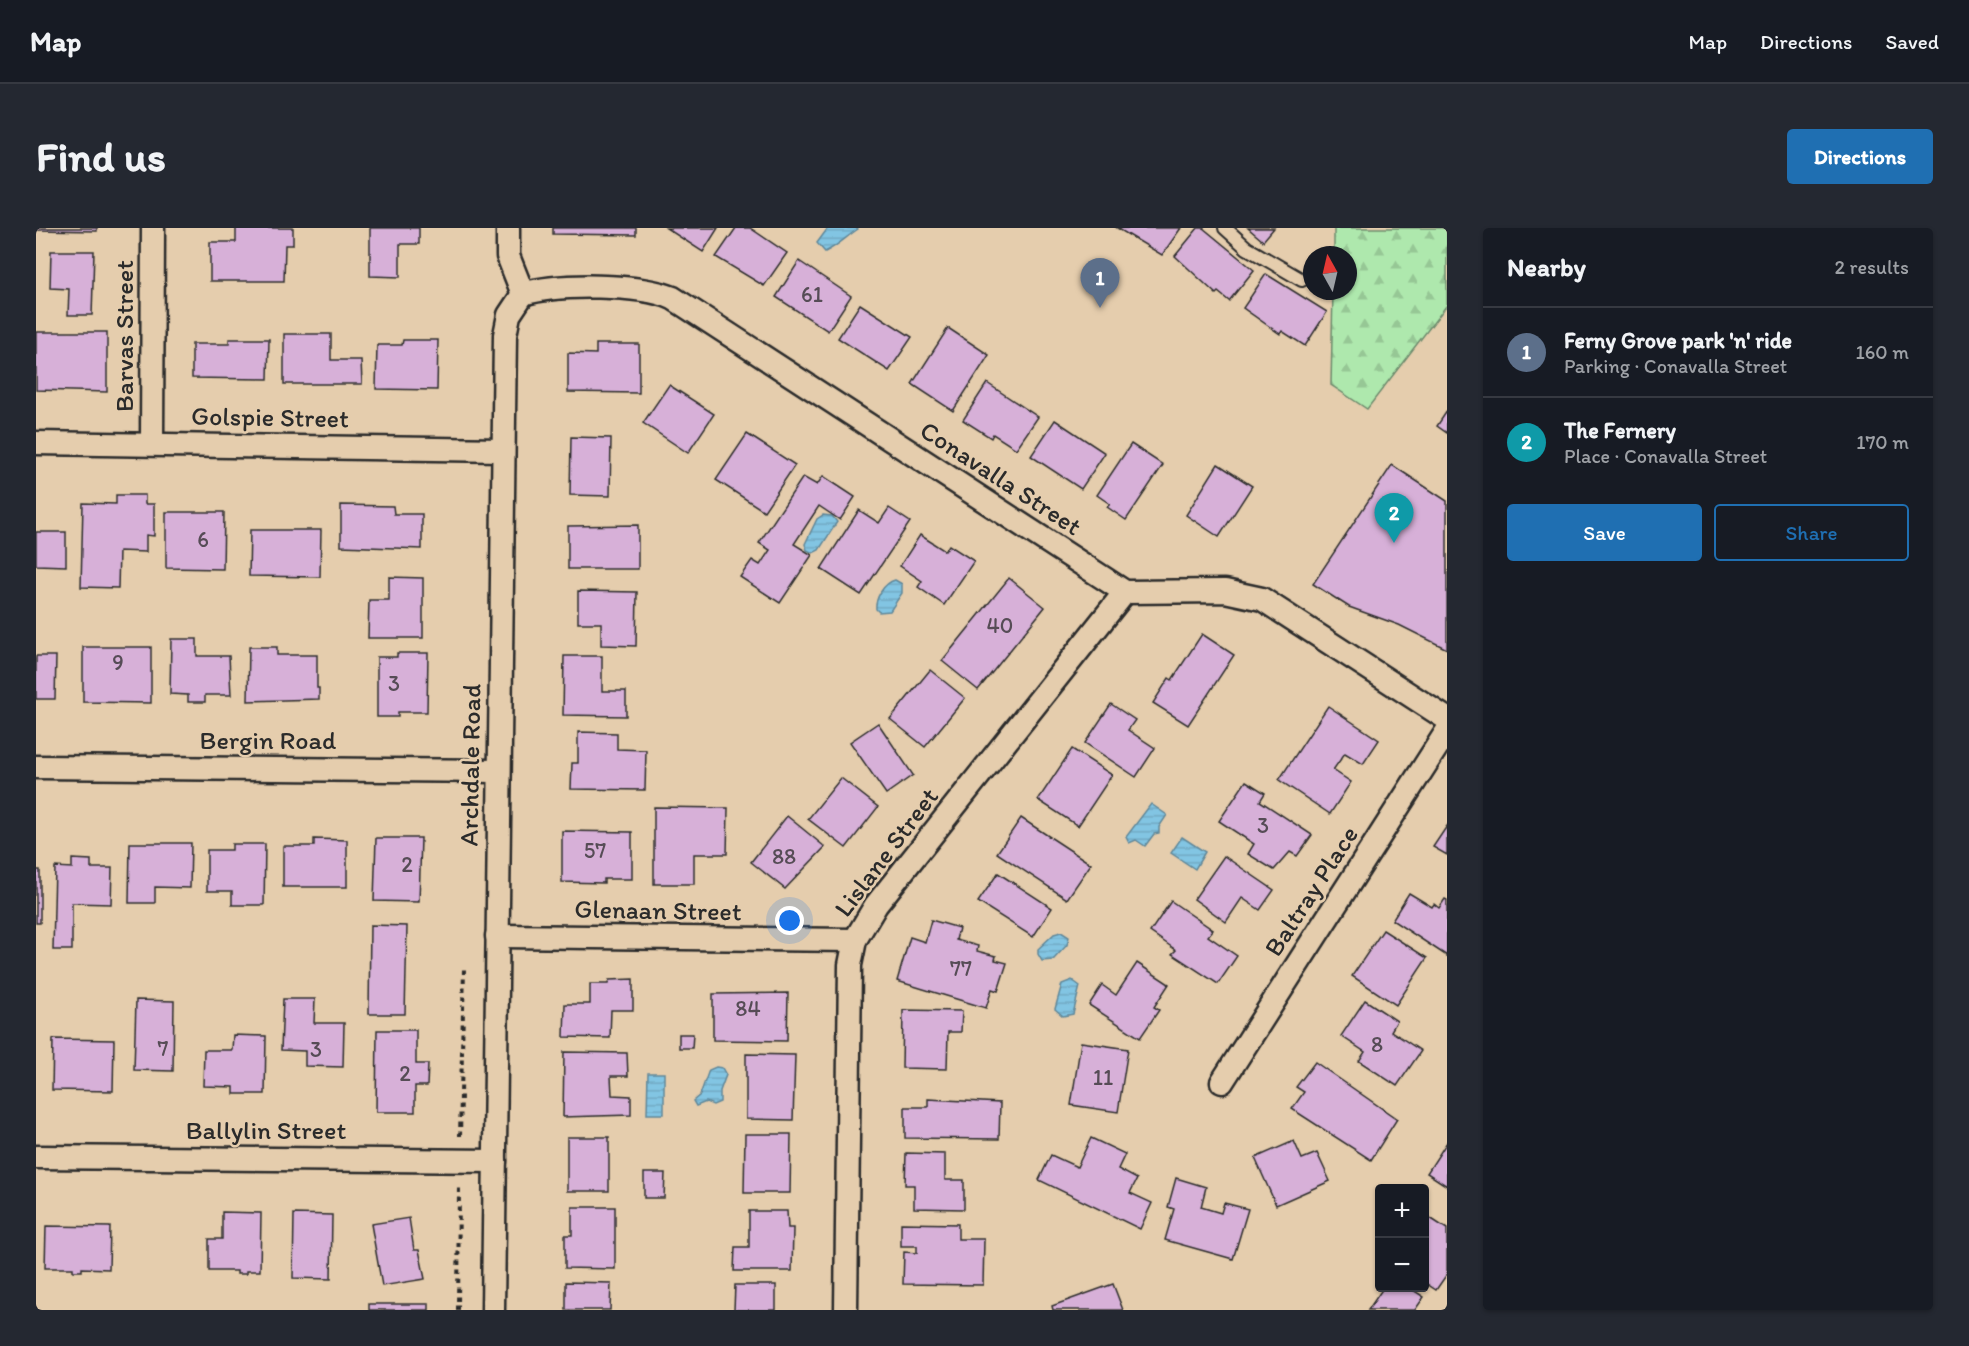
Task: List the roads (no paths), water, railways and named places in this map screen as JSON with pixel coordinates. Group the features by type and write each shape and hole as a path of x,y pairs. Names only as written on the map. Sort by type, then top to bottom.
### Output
{"street":[{"name":"Barvas Street","path":"152,444 153,228"},
{"path":"508,228 508,256 524,294"},
{"name":"Conavalla Street","path":"524,294 539,289 633,289 649,290 674,298 1125,592"},
{"name":"Archdale Road","path":"493,1310 506,335 509,315 524,294"},
{"name":"Golspie Street","path":"36,443 503,450"},
{"path":"1125,592 1226,591 1262,599 1447,719"},
{"name":"Lislane Street","path":"846,1310 850,965 855,940 876,905 1125,592"},
{"name":"Baltray Place","path":"1222,1082 1447,730"},
{"name":"Bergin Road","path":"36,767 499,771"},
{"name":"Glenaan Street","path":"497,936 855,940"},
{"name":"Ballylin Street","path":"36,1157 495,1161"}],"lane":[{"path":"1225,228 1246,248 1302,280"}],"water":[{"path":"828,228 858,229 825,252 817,243"},
{"path":"823,515 832,516 837,522 819,550 813,553 807,550 805,544 817,519"},
{"path":"895,580 902,584 902,593 890,611 879,612 876,605 879,596 887,584"},
{"path":"1151,804 1167,815 1159,827 1159,833 1154,834 1145,846 1136,840 1129,843 1126,837"},
{"path":"1182,837 1205,852 1195,869 1171,853"},
{"path":"1061,932 1069,937 1067,945 1053,960 1042,961 1038,949 1054,934"},
{"path":"1072,980 1080,986 1073,1014 1063,1016 1055,1009 1062,984"},
{"path":"716,1067 722,1068 726,1075 720,1091 720,1102 713,1105 706,1102 696,1106 693,1101 700,1095 709,1070"},
{"path":"648,1073 664,1073 664,1114 647,1114"}],"place":[{"name":"Ferny Grove park 'n' ride","path":"1100,308"},
{"name":"The Fernery","path":"1394,543"}]}
